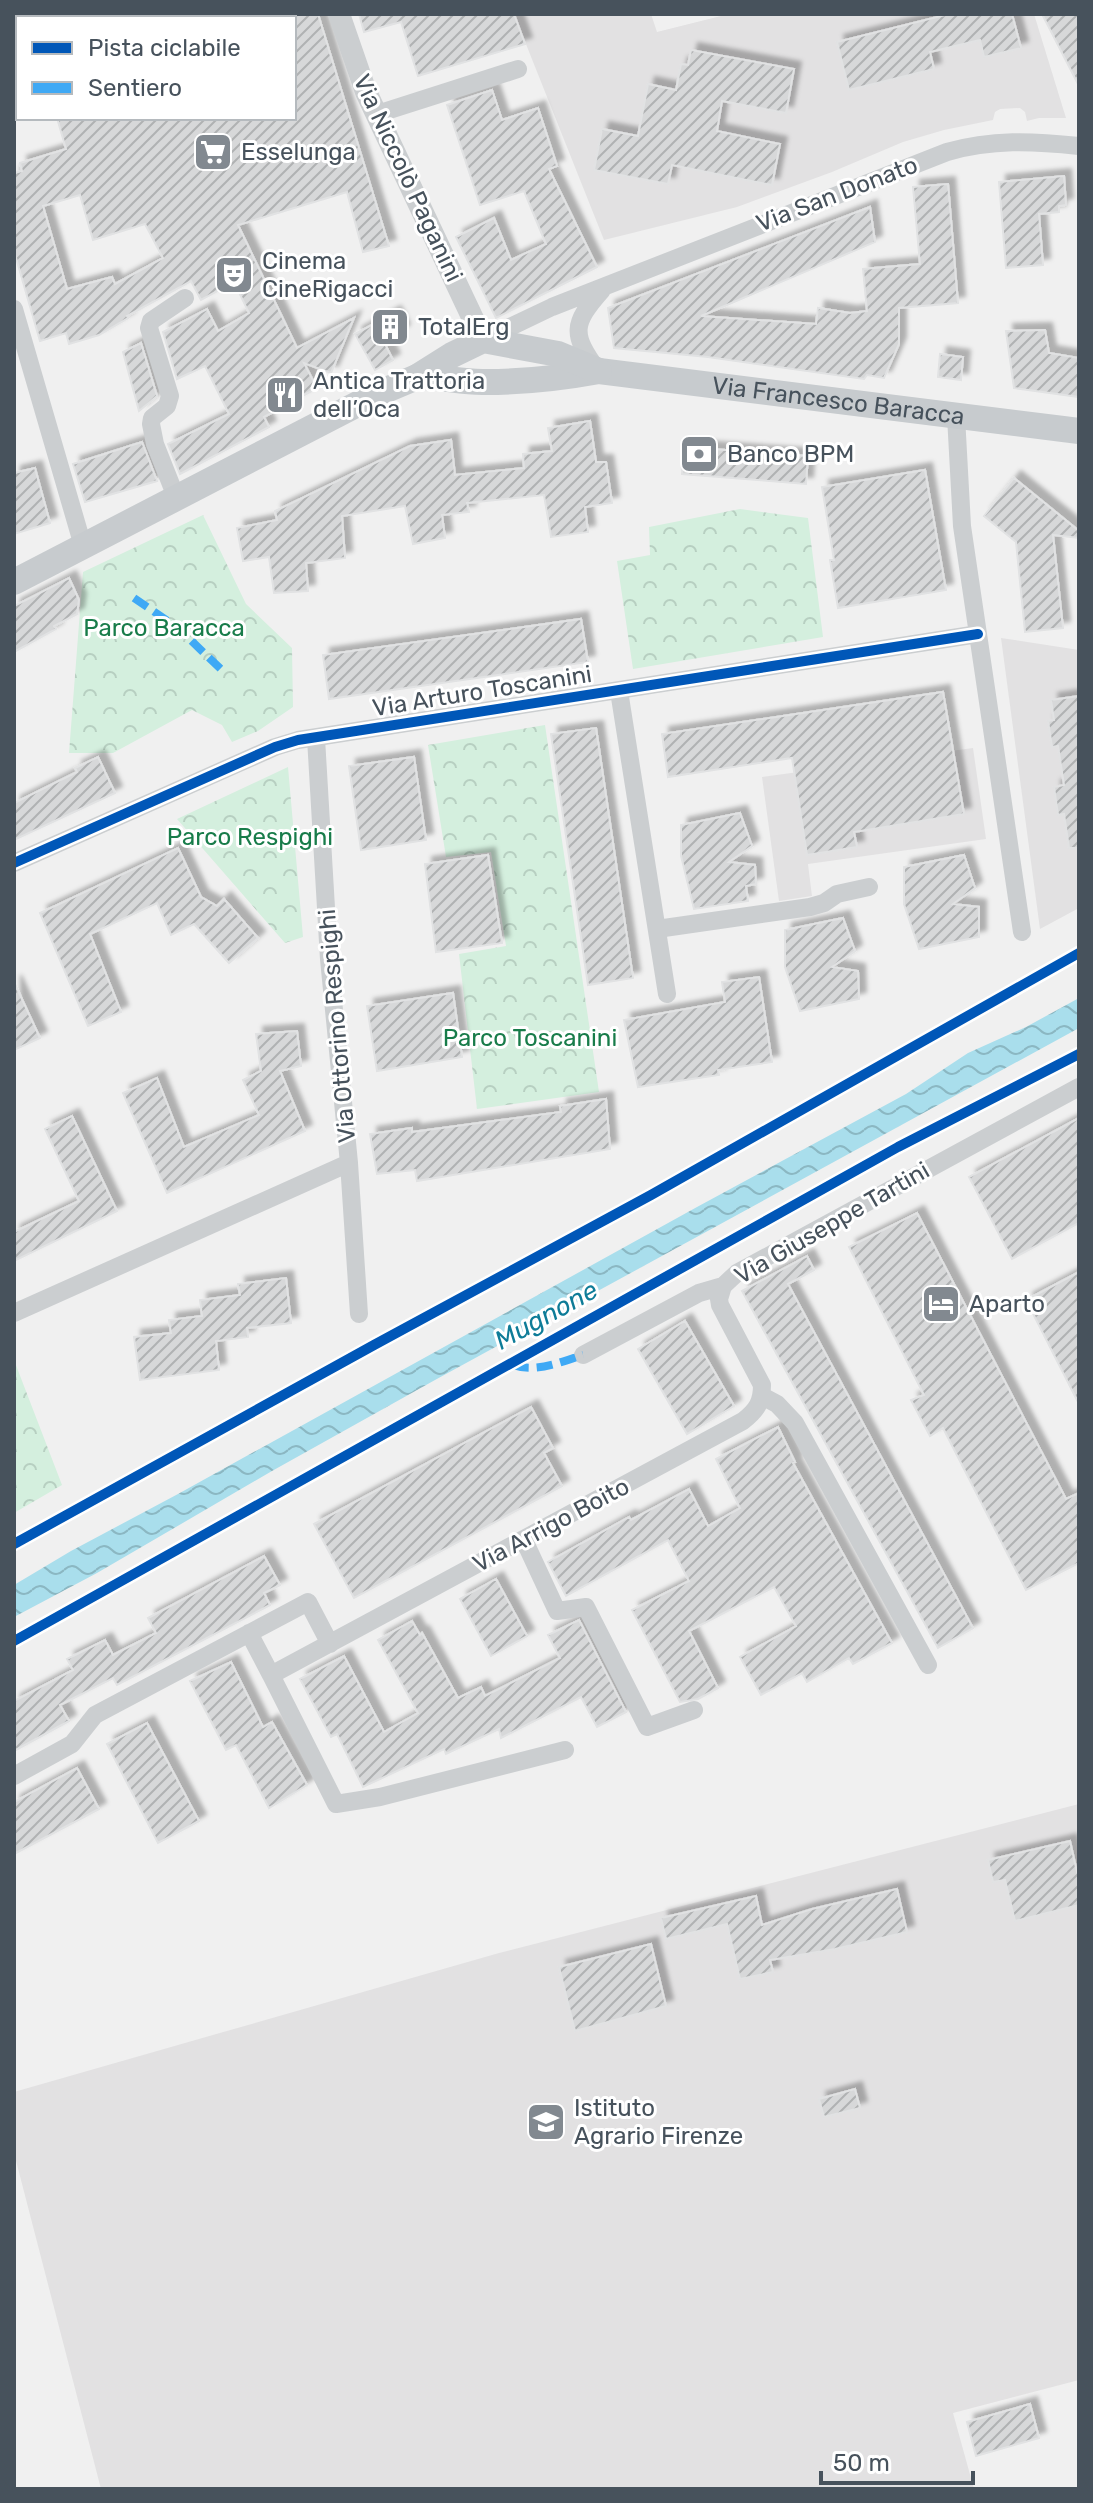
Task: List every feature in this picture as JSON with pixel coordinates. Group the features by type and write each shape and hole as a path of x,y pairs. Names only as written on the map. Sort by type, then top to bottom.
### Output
{"main road":[{"name":"Via Francesco Baracca","path":"483,340 558,354 599,371 1079,431"},
{"path":"14,582 379,393 475,364 483,353 483,340"},
{"name":"Via Francesco Baracca","path":"427,377 486,382 554,379 599,371"}],"street":[{"name":"Via Niccolò Paganini","path":"339,14 356,67 483,340"},
{"path":"377,114 518,69"},
{"name":"Via San Donato","path":"603,288 956,149 1011,140 1079,146"},
{"path":"483,340 552,307 603,288"},
{"path":"599,371 583,349 577,332 582,313 603,288"},
{"path":"176,497 152,432 152,418 167,406 170,396 149,328 151,321 185,298"},
{"path":"14,309 83,546"},
{"path":"956,416 962,526 1022,932"},
{"name":"Via Arturo Toscanini","path":"14,863 275,747 978,634"},
{"path":"619,691 667,994"},
{"name":"Via Ottorino Respighi","path":"316,738 329,959 349,1163 359,1314"},
{"path":"657,929 810,907 824,903 837,894 869,887"},
{"name":"Via Giuseppe Tartini","path":"583,1355 699,1293 723,1286 737,1273 1079,1087"},
{"path":"14,1313 349,1163"},
{"path":"723,1286 720,1305 761,1379 762,1396 777,1404 795,1423 928,1665"},
{"name":"Via Arrigo Boito","path":"271,1675 743,1421 756,1409 762,1396"},
{"path":"524,1540 557,1611 586,1607 647,1727 694,1710"},
{"path":"14,1776 72,1744 95,1715 308,1602 330,1644"},
{"path":"249,1633 336,1804 380,1797 565,1750"}],"shaded area":[{"path":"514,14 651,14 657,32 729,14 1034,14 1066,118 1027,121 1025,112 1020,108 1000,109 995,112 993,120 903,142 737,207 604,240"},
{"path":"1001,638 1079,650 1079,908 1040,929"},
{"path":"973,748 986,839 808,864 812,896 779,901 762,777"},
{"name":"Istituto Agrario Firenze","path":"1079,1804 1079,2380 953,2413 974,2489 101,2489 14,2153 14,2092 499,1953"}],"green space":[{"path":"740,509 808,518 823,637 633,669 617,561 650,555 649,527"},
{"name":"Parco Baracca","path":"203,515 246,604 292,648 293,707 258,731 232,742 222,725 192,710 113,753 69,753 83,572"},
{"name":"Parco Toscanini","path":"545,725 599,1092 477,1109 459,954 506,946 491,852 446,857 428,745"},
{"name":"Parco Respighi","path":"288,767 303,937 285,943 177,819"},
{"path":"14,1360 62,1485 14,1513"}],"water":[{"name":"Mugnone","path":"1079,998 1079,1028 435,1380 14,1617 14,1585 71,1551 906,1094 968,1053 1026,1027"}],"building":[{"path":"294,14 318,14 389,246 363,252 347,192 238,225 297,348 354,318 331,373 304,363 317,388 264,417 269,427 180,474 168,444 229,414 205,366 177,379 163,332 207,309 218,331 249,313 234,282 201,300 191,281 99,335 69,344 66,333 40,341 14,251 14,173 22,171 20,163 66,149 58,120 296,120","holes":["80,195 93,240 145,224 163,258 115,284 112,277 67,289 43,206"]},
{"path":"359,14 514,14 525,44 418,76 401,22 364,32"},
{"path":"949,14 1012,14 1021,48 984,57 980,40 930,52 934,69 849,90 837,42"},
{"path":"1042,14 1079,14 1079,86"},
{"path":"691,50 794,69 786,113 722,101 717,131 780,144 772,185 672,165 668,184 594,170 602,129 638,136 648,84 676,90 681,64 688,65"},
{"path":"492,90 502,120 538,108 557,166 549,169 597,267 496,318 456,237 494,218 511,260 546,244 524,191 480,205 447,105"},
{"path":"1064,176 1066,205 1059,206 1059,212 1039,214 1043,265 1006,268 999,182"},
{"path":"948,184 958,303 899,308 899,344 884,378 867,375 864,379 708,357 614,348 608,308 870,207 875,242 701,316 816,324 818,308 850,313 867,311 863,269 920,264 913,187"},
{"path":"394,313 403,331 384,342 393,360 375,370 355,334"},
{"path":"1045,330 1049,353 1079,358 1079,397 1014,388 1006,331"},
{"path":"141,343 157,396 139,411 123,352"},
{"path":"940,354 963,357 961,380 938,377"},
{"path":"590,421 596,462 606,462 612,503 585,507 588,532 551,537 544,495 467,503 469,512 442,515 445,538 413,544 405,506 342,516 345,558 306,563 308,591 274,593 269,557 243,561 237,528 277,520 275,511 410,446 451,440 455,475 524,468 523,454 552,451 548,428"},
{"path":"142,442 157,481 85,502 73,464"},
{"path":"684,447 808,456 806,484 682,474"},
{"path":"35,468 50,523 14,534 14,473"},
{"path":"925,470 946,590 838,608 822,487"},
{"path":"1014,478 1079,531 1079,538 1053,535 1063,628 1025,632 1016,542 984,516"},
{"path":"69,578 79,600 77,614 14,652 14,606"},
{"path":"581,619 588,662 329,699 323,655"},
{"path":"943,692 964,814 854,832 857,847 807,855 792,758 668,777 662,734"},
{"path":"1079,696 1079,848 1069,848 1064,814 1058,815 1054,787 1064,785 1058,746 1052,747 1048,721 1054,720 1051,700"},
{"path":"596,728 633,978 588,985 551,734"},
{"path":"98,757 115,793 14,840 14,803 77,772 75,768"},
{"path":"414,757 426,840 361,850 349,766"},
{"path":"740,813 752,846 729,862 755,865 756,884 746,886 748,901 694,909 681,856 681,825"},
{"path":"178,848 201,897 217,906 224,899 258,938 229,963 194,924 171,935 157,903 90,934 121,1012 88,1026 40,913"},
{"path":"488,855 502,943 436,952 425,864"},
{"path":"964,855 975,888 953,904 979,907 979,937 919,949 904,904 904,867"},
{"path":"843,918 855,951 832,967 858,971 859,999 800,1011 785,967 785,930"},
{"path":"759,977 772,1062 718,1070 719,1075 638,1087 624,1020 725,1002 722,982"},
{"path":"14,982 40,1038 14,1050"},
{"path":"453,993 462,1057 377,1071 367,1006"},
{"path":"297,1031 301,1066 280,1071 305,1131 167,1193 123,1093 157,1078 184,1147 259,1115 243,1080 261,1071 256,1034"},
{"path":"606,1099 610,1149 417,1181 415,1170 377,1174 370,1134 412,1128 412,1132 561,1112 560,1106"},
{"path":"72,1116 117,1211 14,1261 14,1232 79,1201 45,1129"},
{"path":"1079,1118 1079,1223 1012,1259 969,1177"},
{"path":"917,1213 1066,1499 1079,1493 1079,1563 1026,1590 943,1428 930,1436 911,1400 924,1395 849,1247"},
{"path":"807,1256 814,1270 788,1284 973,1628 938,1648 742,1291"},
{"path":"1079,1272 1079,1404 1026,1300"},
{"path":"286,1278 291,1323 247,1328 248,1337 216,1341 219,1370 140,1380 134,1337 171,1333 169,1320 202,1316 200,1300 240,1295 238,1284"},
{"path":"685,1321 734,1406 687,1434 638,1349"},
{"path":"531,1407 553,1448 544,1453 562,1486 354,1598 314,1524"},
{"path":"778,1427 793,1463 892,1643 853,1664 849,1658 807,1682 802,1673 761,1695 740,1657 796,1626 774,1587 689,1631 718,1688 698,1699 680,1702 632,1610 689,1581 668,1540 566,1596 548,1562 629,1517 631,1520 689,1489 708,1526 740,1508 716,1459"},
{"path":"264,1556 280,1585 264,1593 270,1605 117,1685 113,1678 60,1705 69,1721 14,1751 14,1701 73,1670 67,1659 105,1640 113,1655 156,1633 148,1618"},
{"path":"496,1579 527,1636 491,1656 460,1599"},
{"path":"579,1620 626,1712 597,1727 581,1697 501,1738 499,1729 446,1754 444,1749 363,1787 337,1734 331,1737 300,1679 344,1656 384,1732 418,1713 378,1640 412,1621 420,1635 422,1633 458,1698 481,1687 485,1696 560,1658 548,1635"},
{"path":"231,1662 263,1727 272,1722 307,1785 269,1808 236,1745 226,1750 190,1681"},
{"path":"147,1723 199,1821 158,1843 107,1744"},
{"path":"77,1768 99,1809 14,1854 14,1802"},
{"path":"1070,1841 1079,1871 1079,1905 1015,1921 1005,1880 993,1882 988,1860"},
{"path":"897,1889 907,1932 770,1960 773,1972 740,1979 727,1924 666,1939 661,1918 756,1896 762,1925 812,1909"},
{"path":"651,1944 666,2006 575,2031 559,1967"},
{"path":"855,2089 860,2108 824,2117 819,2099"},
{"path":"1030,2404 1039,2438 976,2456 967,2422"}],"marked path":[{"path":"134,598 178,628 225,673"},
{"path":"513,1365 539,1367 583,1355"}],"cycle path":[{"path":"14,863 275,747 298,740 978,634"},
{"path":"14,1544 651,1195 1079,953"},
{"path":"14,1641 898,1147 1079,1054"}],"place":[{"name":"Esselunga","path":"213,152"},
{"name":"Cinema CineRigacci","path":"234,275"},
{"name":"TotalErg","path":"390,327"},
{"name":"Antica Trattoria dell’Oca","path":"285,395"},
{"name":"Banco BPM","path":"699,454"},
{"name":"Aparto","path":"941,1304"},
{"name":"Istituto Agrario Firenze","path":"546,2122"}]}
